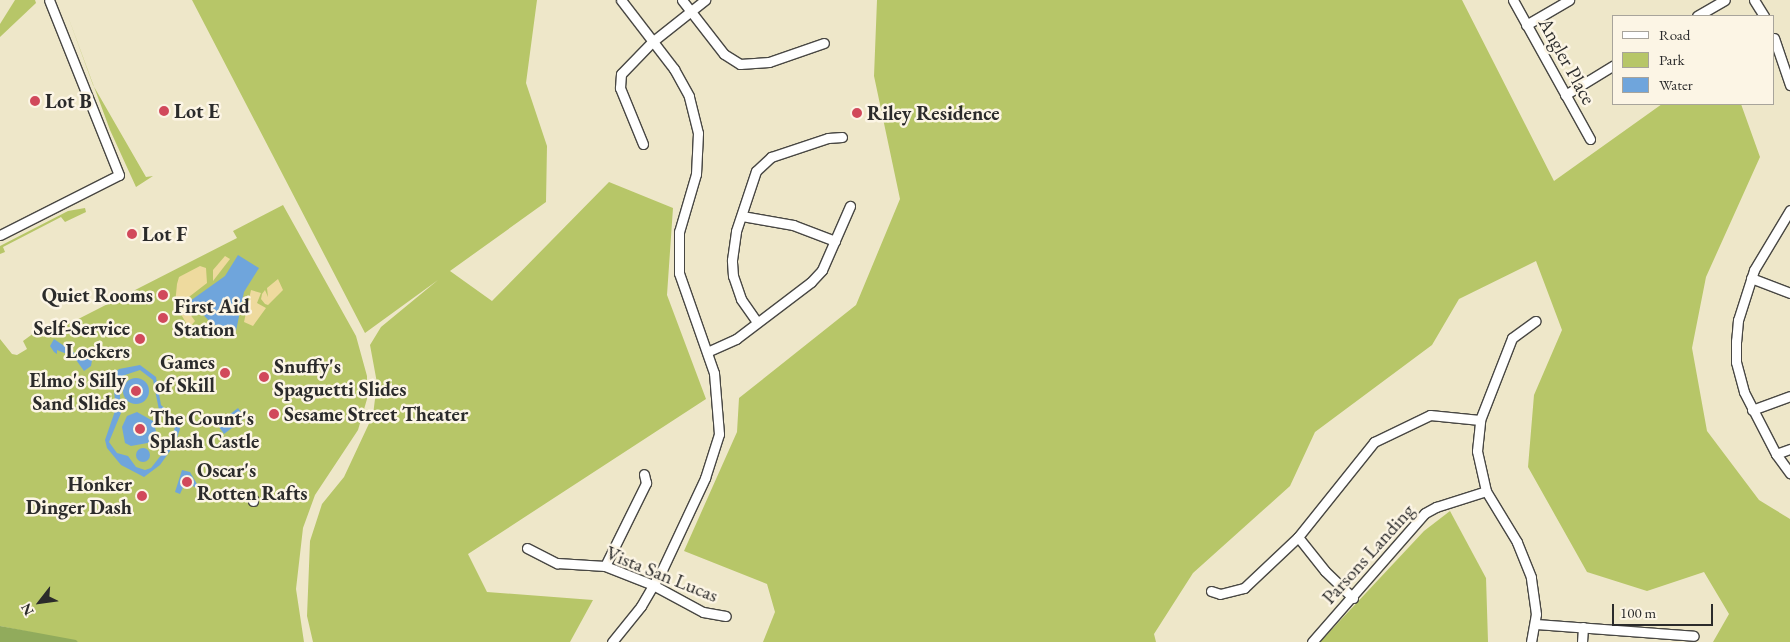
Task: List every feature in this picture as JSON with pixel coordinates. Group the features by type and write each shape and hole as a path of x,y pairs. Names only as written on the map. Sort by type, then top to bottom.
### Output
{"street":[{"path":"0,235 119,175 48,0"},
{"path":"612,642 653,585 705,478 719,434 716,387 707,352 684,295 678,260 678,232 696,174 698,133 689,96 674,69 621,0"},
{"path":"682,0 724,54 740,64 769,62 824,43"},
{"path":"643,144 620,88 621,74 652,42 692,13 706,0"},
{"name":"Angler Place","path":"1513,0 1590,139"},
{"path":"1526,25 1569,0"},
{"path":"1700,15 1725,0"},
{"path":"1754,0 1763,15"},
{"path":"1775,41 1790,85"},
{"path":"1565,95 1612,67"},
{"path":"757,322 741,299 733,276 733,251 756,171 771,157 828,138 842,138"},
{"path":"707,352 736,339 811,282 822,270 850,206"},
{"path":"1790,210 1751,278 1736,341 1736,362 1752,410 1776,454 1790,473"},
{"path":"742,216 793,225 835,242"},
{"path":"1751,278 1790,293"},
{"path":"1531,642 1536,624 1535,595 1525,561 1486,491 1477,451 1480,420 1512,338 1536,321"},
{"path":"1752,410 1790,396"},
{"path":"1212,591 1220,594 1244,588 1298,537 1374,442 1430,415 1480,420"},
{"path":"1776,454 1790,449"},
{"path":"605,566 646,482 644,474"},
{"name":"Parsons Landing","path":"1312,642 1353,598 1425,514 1436,507 1486,491"},
{"path":"1298,537 1325,571 1353,598"},
{"name":"Vista San Lucas","path":"527,548 557,563 605,566 653,585 703,612 726,616"},
{"path":"1536,624 1694,636"},
{"path":"1582,642 1583,627"}],"green space":[{"path":"15,0 35,0 36,3 0,37 0,24"},
{"path":"192,0 537,0 526,83 547,146 546,202 450,271 492,301 609,182 673,208 667,295 706,399 468,554 487,592 593,600 570,642 313,642 307,616 310,541 322,504 344,477 373,415 377,383 370,345 381,327 438,280 365,333"},
{"path":"877,0 1462,0 1554,181 1661,105 1741,105 1760,157 1706,277 1692,348 1707,431 1759,500 1790,519 1790,642 1713,642 1729,614 1704,572 1647,591 1587,572 1528,467 1534,395 1562,330 1536,261 1459,299 1432,345 1315,432 1290,486 1193,573 1154,634 1156,642 763,642 775,612 767,584 684,551 737,432 739,398 856,305 900,199 874,76"},
{"path":"94,87 146,177 153,176 136,187 110,130"},
{"path":"283,205 356,336 367,376 367,399 358,430 315,495 303,528 296,589 304,642 78,642 0,626 0,339 12,354 17,355 27,349 23,341 38,330 43,337 237,238 233,231"},
{"path":"85,208 86,212 65,222 61,217 3,247 5,252 0,254 0,246 68,211"},
{"path":"1450,511 1486,578 1488,642 1320,642 1424,531"},
{"path":"0,626 76,640 78,642 0,642"}],"sand":[{"path":"225,256 230,259 213,281 213,270"},
{"path":"200,266 206,268 207,283 185,300 187,310 195,321 189,328 175,304 177,284 179,277"},
{"path":"278,279 283,290 268,305 265,304 261,299 262,294 265,290 268,297 267,288"},
{"path":"251,290 261,293 257,303 266,308 253,326 244,322"}],"water":[{"path":"238,255 259,268 244,292 236,331 212,324 190,301 225,276"},
{"path":"54,339 76,354 93,355 91,366 84,371 74,357 57,350 57,354 54,352 50,346"},
{"path":"140,365 156,377 161,405 178,420 180,429 175,444 160,465 144,477 121,465 107,448 105,440 116,408 112,375 119,369","holes":["140,370 153,380 159,410 175,426 173,436 162,454 151,468 145,470 136,467 128,456 117,453 109,442 121,413 119,377"]},
{"name":"Elmo's Silly Sand Slides","path":"136,378 145,382 149,391 145,400 136,404 127,400 123,391 127,382"},
{"path":"238,408 245,418 224,434 217,424"},
{"name":"The Count's Splash Castle","path":"137,412 153,421 158,438 153,442 131,446 125,443 122,427 127,416"},
{"path":"140,448 146,448 150,455 146,462 140,462 136,458 136,452"},
{"name":"Oscar's Rotten Rafts","path":"182,470 190,472 197,484 195,487 185,483 180,494 175,492"}],"place":[{"name":"Lot B","path":"35,101"},
{"name":"Lot E","path":"164,111"},
{"name":"Riley Residence","path":"857,113"},
{"name":"Lot F","path":"132,234"},
{"name":"Quiet Rooms","path":"163,295"},
{"name":"First Aid Station","path":"163,318"},
{"name":"Self-Service Lockers","path":"140,339"},
{"name":"Games of Skill","path":"225,373"},
{"name":"Snuffy's Spaguetti Slides","path":"264,377"},
{"name":"Elmo's Silly Sand Slides","path":"136,391"},
{"name":"Sesame Street Theater","path":"274,414"},
{"name":"The Count's Splash Castle","path":"140,429"},
{"name":"Oscar's Rotten Rafts","path":"187,482"},
{"name":"Honker Dinger Dash","path":"142,496"}]}
